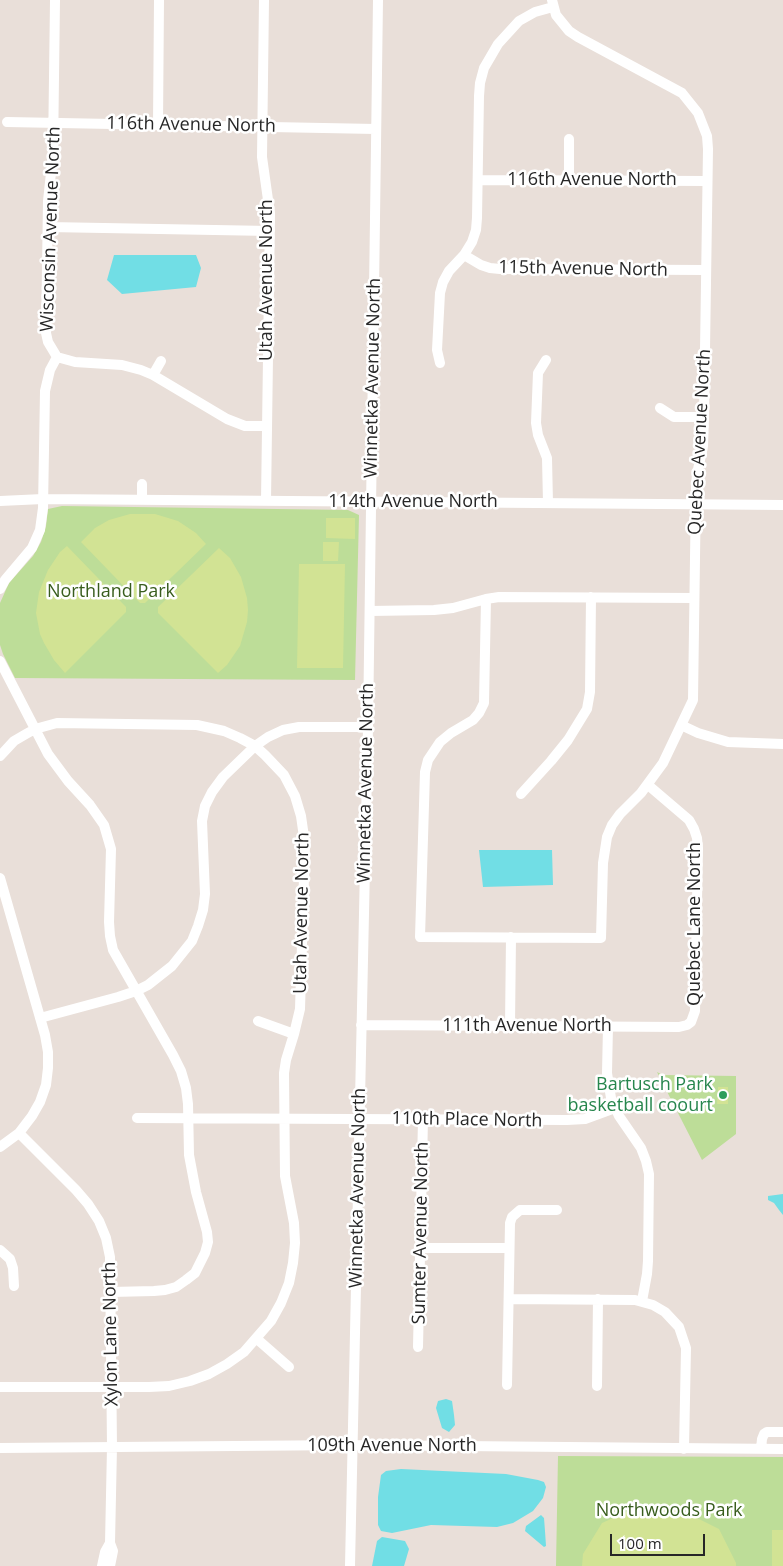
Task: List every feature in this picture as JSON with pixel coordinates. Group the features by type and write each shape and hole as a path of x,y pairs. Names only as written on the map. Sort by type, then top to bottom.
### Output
{"street":[{"name":"Wisconsin Avenue North","path":"0,589 5,580 37,541 42,518 45,391 50,370 57,357 48,342 46,333 48,201 53,168 55,0"},
{"path":"158,125 159,0"},
{"name":"Utah Avenue North","path":"264,0 262,157 269,200 270,231 266,501"},
{"name":"Winnetka Avenue North","path":"350,1566 368,727 378,0"},
{"path":"440,363 438,350 440,293 443,282 464,255 472,242 476,230 479,96 484,68 498,44 519,20 552,4"},
{"name":"Quebec Avenue North","path":"511,937 601,938 603,863 607,837 612,825 620,814 648,785 663,764 691,706 694,693 697,474 703,446 704,417 707,136 698,113 682,93 578,38 562,24 552,4"},
{"name":"116th Avenue North","path":"6,122 376,129"},
{"path":"569,139 569,180"},
{"name":"116th Avenue North","path":"478,180 707,181"},
{"path":"48,227 270,231"},
{"name":"115th Avenue North","path":"464,255 481,265 500,269 706,270"},
{"path":"57,357 75,362 122,365 141,370 153,375 227,419 245,426 266,426"},
{"path":"546,360 538,373 536,423 546,458 548,503"},
{"path":"153,375 160,361"},
{"path":"660,408 674,416 704,417"},
{"path":"142,484 142,500"},
{"name":"114th Avenue North","path":"0,496 28,496 43,499"},
{"name":"114th Avenue North","path":"0,501 43,499 783,505"},
{"path":"370,611 434,610 453,608 486,599 514,596 694,598"},
{"path":"521,794 562,747 587,709 590,692 591,597"},
{"path":"486,599 484,703 473,720 440,742 428,760 424,772 420,937 511,937 510,1025"},
{"path":"0,661 48,754 57,768 98,815 106,831 111,850 110,936 116,957 181,1071 186,1088 191,1172 208,1232 206,1253 195,1273 176,1287 165,1290 112,1292"},
{"name":"Utah Avenue North","path":"0,756 14,741 35,729 48,725 67,723 197,725 224,731 255,746 284,775 295,796 303,825 305,844 301,995 298,1021 286,1060 284,1074 285,1176 294,1223 295,1243 288,1283 281,1303 271,1321 244,1352 209,1374 190,1381 169,1386 0,1387"},
{"path":"682,725 698,733 728,742 783,744"},
{"path":"40,1018 118,997 148,985 172,966 192,941 198,926 205,894 202,821 206,806 212,792 223,777 255,746 283,730 299,727 368,727"},
{"name":"Quebec Lane North","path":"648,785 689,820 697,838 695,1011 691,1022"},
{"path":"0,878 48,1052 46,1085 40,1102 19,1134 0,1147"},
{"path":"258,1021 294,1034"},
{"name":"111th Avenue North","path":"362,1025 679,1027 691,1022"},
{"path":"608,1026 607,1073 614,1108 641,1148 649,1174 648,1261 642,1301"},
{"name":"110th Place North","path":"137,1118 567,1120 585,1119 614,1108"},
{"name":"Sumter Avenue North","path":"418,1346 423,1119"},
{"name":"Xylon Lane North","path":"19,1134 88,1204 106,1238 110,1257 112,1292 110,1543 113,1551 110,1566"},
{"path":"506,1385 510,1223 515,1213 520,1210 557,1210"},
{"path":"420,1248 509,1248"},
{"path":"0,1250 10,1259 13,1268 14,1286"},
{"path":"509,1299 627,1299 642,1301 665,1312 679,1327 686,1348 684,1448"},
{"path":"597,1386 598,1299"},
{"path":"256,1339 289,1367"},
{"path":"761,1449 764,1434 767,1432 783,1432"},
{"name":"109th Avenue North","path":"0,1448 352,1445 783,1449"},
{"path":"102,1566 105,1552 110,1543"}],"green space":[{"name":"Northland Park","path":"62,506 348,510 359,515 355,680 15,678 0,645 0,603 9,583 33,556 41,542 46,526 48,509"},
{"path":"130,514 155,514 178,521 196,533 206,544 145,603 140,603 81,542 95,528 109,520"},
{"path":"326,518 355,518 355,539 326,538"},
{"path":"323,542 339,542 338,561 323,561"},
{"path":"67,546 126,607 126,612 65,673 54,660 44,643 40,634 36,613 39,592 48,570 60,552"},
{"path":"219,548 230,558 241,577 247,598 248,610 247,622 240,646 227,665 218,673 158,613 158,607"},
{"path":"299,564 345,564 343,668 297,668"},
{"path":"657,1072 663,1075 736,1076 736,1134 702,1160"},
{"name":"Bartusch Park basketball coourt","path":"718,1087 728,1087 728,1104 717,1104"},
{"name":"Northwoods Park","path":"558,1456 783,1457 783,1566 556,1566"},
{"path":"633,1509 679,1509 719,1529 736,1566 582,1566 583,1554 602,1523"},
{"path":"772,1530 783,1530 783,1566 772,1566"}],"water":[{"path":"114,255 196,255 201,268 196,287 122,294 107,280"},
{"path":"479,850 552,850 553,885 483,887"},
{"path":"783,1194 783,1215 774,1203 768,1200 768,1196"},
{"path":"446,1399 452,1401 455,1425 449,1432 442,1428 436,1408 438,1401"},
{"path":"401,1469 506,1474 538,1480 544,1482 546,1487 543,1498 533,1511 513,1523 497,1527 431,1525 392,1533 381,1531 378,1525 378,1497 381,1475 386,1471"},
{"path":"541,1515 544,1518 546,1546 544,1547 525,1531 526,1526"},
{"path":"382,1537 405,1541 409,1549 404,1566 372,1566 377,1541"}],"place":[{"name":"Bartusch Park basketball coourt","path":"723,1095"}]}
